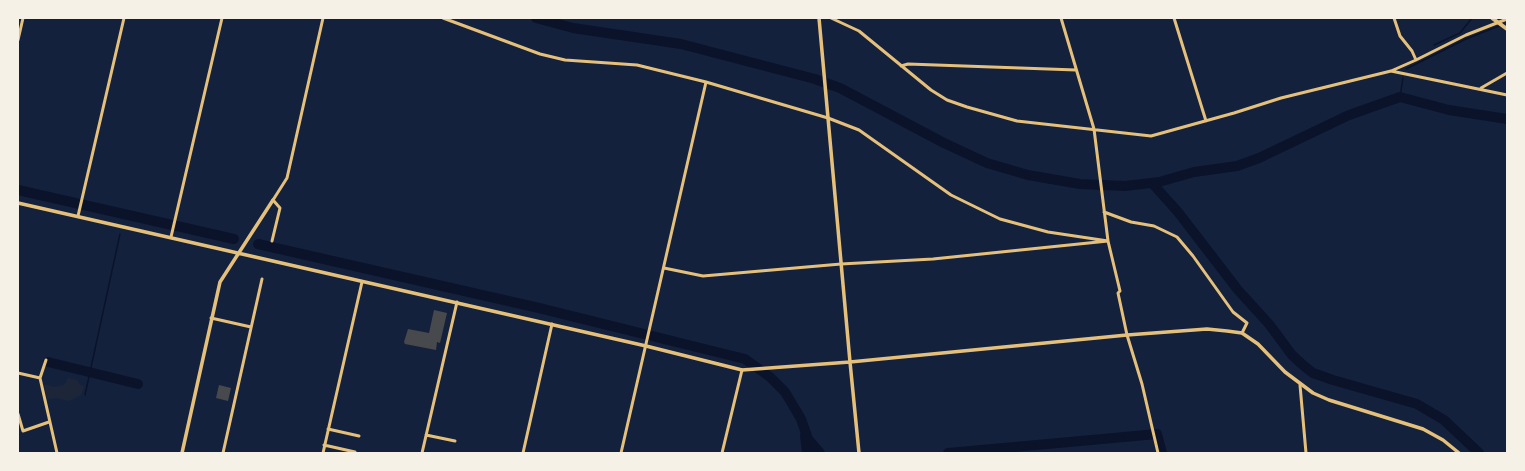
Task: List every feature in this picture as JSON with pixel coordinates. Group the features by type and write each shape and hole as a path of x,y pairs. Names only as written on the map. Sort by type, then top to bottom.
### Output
{"main road":[{"path":"1492,18 1507,29"}],"street":[{"path":"18,40 23,18"},
{"path":"78,216 124,18"},
{"path":"172,235 222,18"},
{"path":"182,453 220,282 286,178 323,18"},
{"path":"444,18 540,54 565,60 637,65 706,82 828,118 859,130 951,195 1000,219 1048,232 1108,242"},
{"path":"819,18 859,453"},
{"path":"830,18 859,31 931,90 947,100 967,108 1017,121 1074,129 1094,129 1105,132 1150,136 1281,98 1391,71 1507,19"},
{"path":"1060,18 1094,129 1108,242 1120,291 1118,293 1127,335 1142,384 1158,453"},
{"path":"1174,18 1206,121"},
{"path":"1394,18 1400,36 1412,51 1416,60"},
{"path":"901,66 908,64 1076,70"},
{"path":"1391,71 1481,88 1507,95"},
{"path":"1481,88 1507,73"},
{"path":"621,453 706,82"},
{"path":"272,241 280,208 273,200"},
{"path":"18,203 172,235 238,254 647,344 742,370 850,362 1127,335 1207,329 1242,333 1258,344 1300,385 1329,400 1423,429 1443,440 1459,453"},
{"path":"1104,212 1130,222 1154,226 1178,238 1193,256 1233,312 1247,323 1242,333"},
{"path":"664,268 703,276 841,264 933,259 1108,242"},
{"path":"223,453 262,280"},
{"path":"323,453 362,282"},
{"path":"422,453 457,302"},
{"path":"211,318 251,327"},
{"path":"523,453 552,324"},
{"path":"46,360 40,378 57,453"},
{"path":"722,453 742,370"},
{"path":"18,373 40,378"},
{"path":"1300,385 1306,453"},
{"path":"18,414 23,431 50,422"},
{"path":"328,429 359,436"},
{"path":"426,435 455,441"},
{"path":"324,445 355,452"}],"shaded area":[{"path":"68,378 77,380 80,385 84,386 81,395 69,401 57,398 47,399 44,384 55,387 64,385"}],"building":[{"path":"434,310 447,313 440,343 437,342 436,350 405,344 404,342 408,329 429,333"},
{"path":"219,385 231,388 228,401 216,398"}],"waterway":[{"path":"536,18 573,28 681,44 815,79 840,88 944,143 987,163 1028,175 1080,184 1125,186 1159,182 1194,172 1237,166 1259,158 1349,115 1400,97 1449,110 1507,119"},
{"path":"1434,45 1460,33 1472,18"},
{"path":"1406,69 1466,39 1499,26"},
{"path":"1400,97 1403,78"},
{"path":"1152,183 1178,212 1238,290 1269,324 1292,355 1304,366 1313,373 1333,380 1417,404 1444,420 1479,453"},
{"path":"18,190 234,239"},
{"path":"85,395 120,234"},
{"path":"258,244 539,308 745,359 770,377 785,392 801,419 808,439 820,453"},
{"path":"48,362 138,384"},
{"path":"948,453 1157,434 1162,453"},
{"path":"805,435 807,453"}]}
